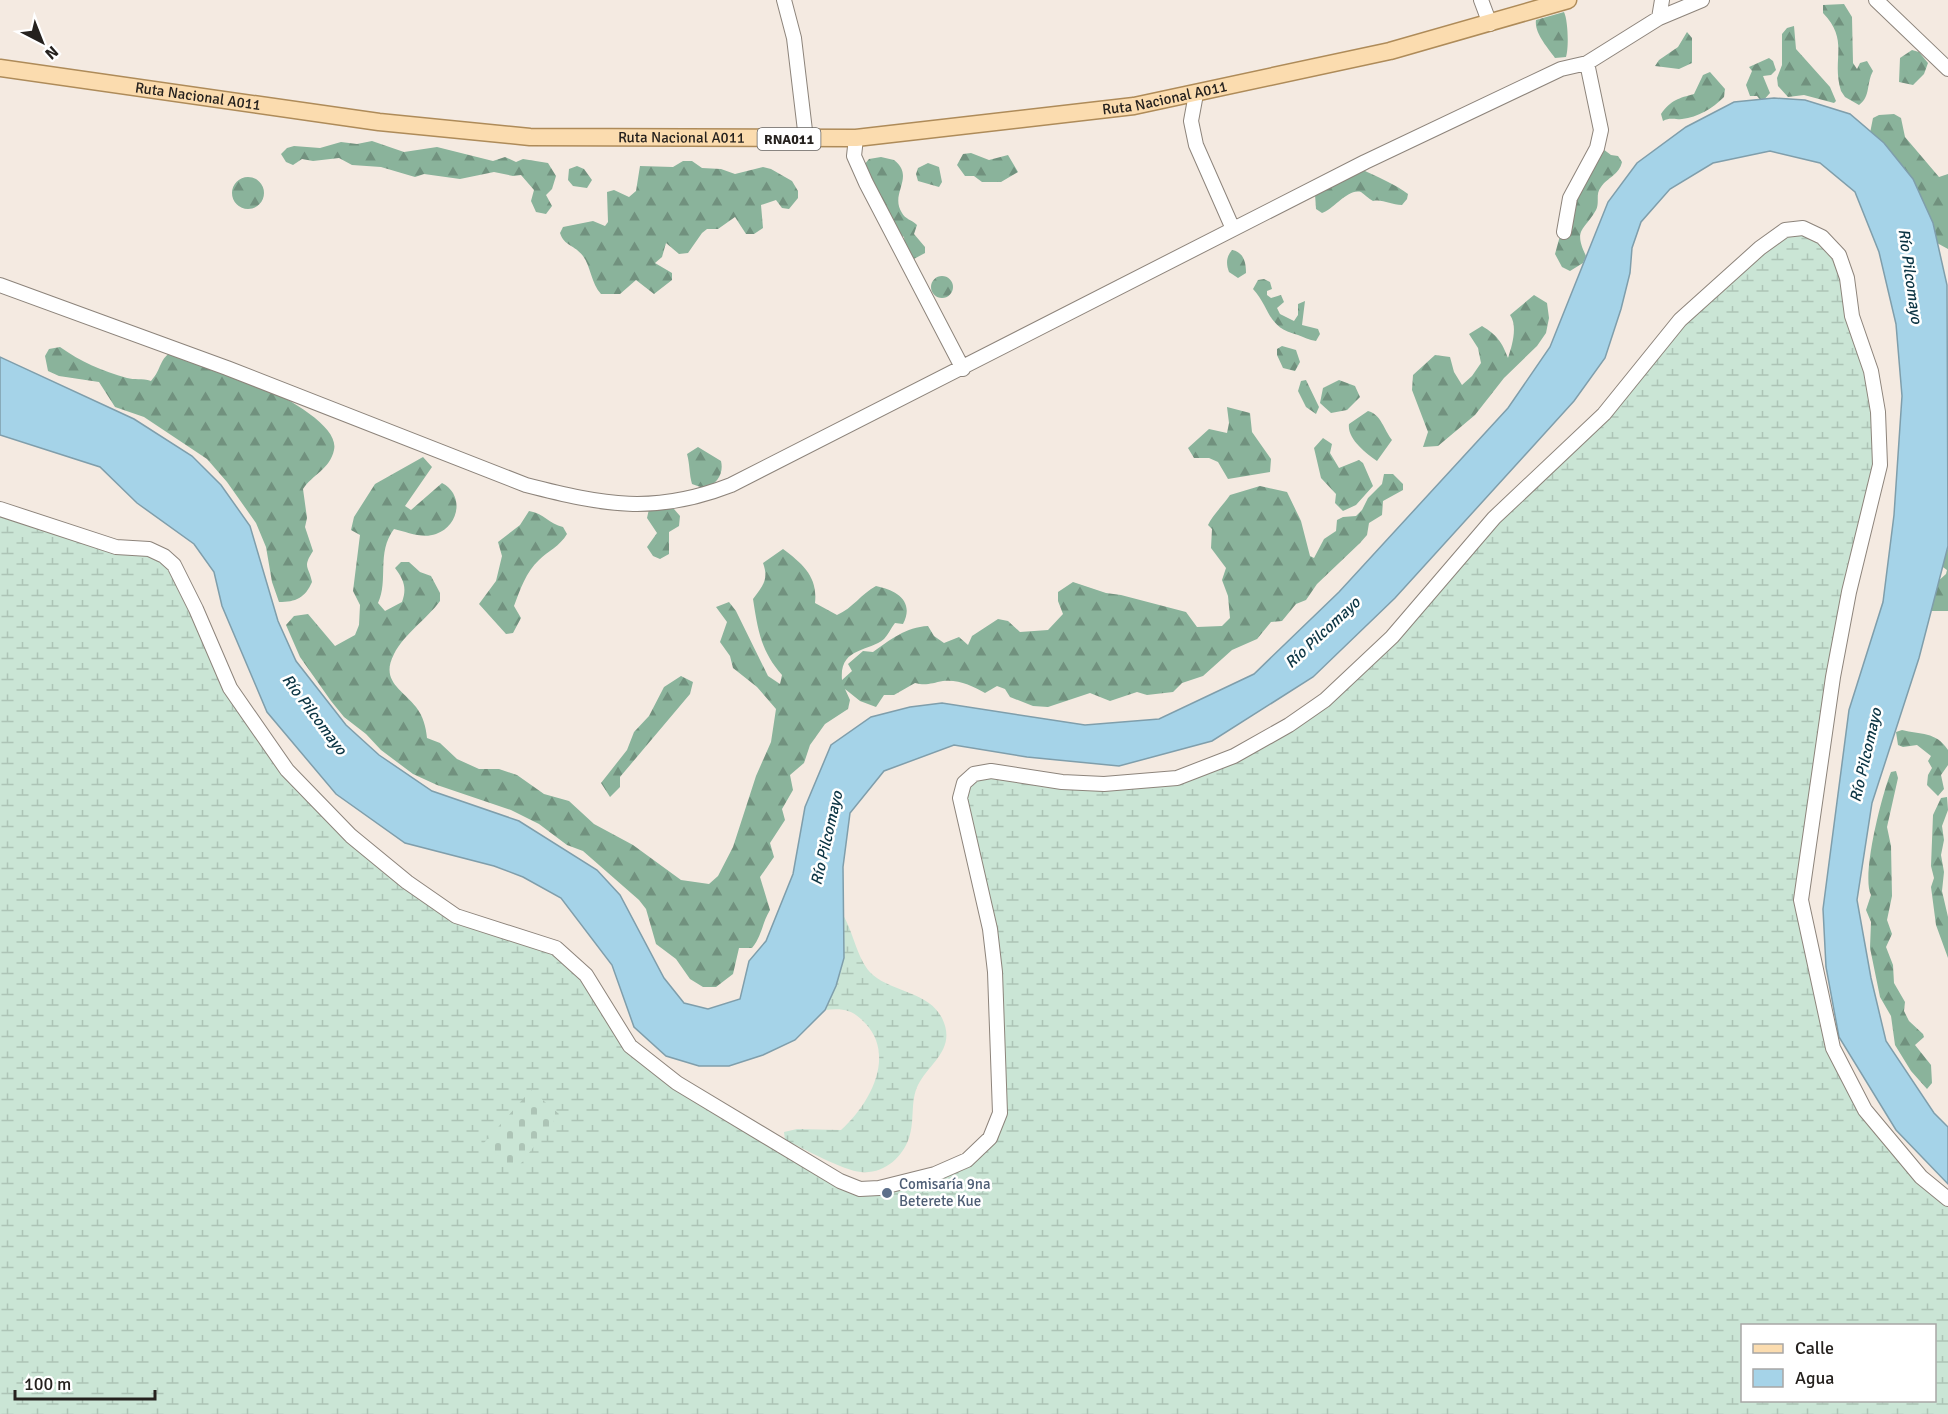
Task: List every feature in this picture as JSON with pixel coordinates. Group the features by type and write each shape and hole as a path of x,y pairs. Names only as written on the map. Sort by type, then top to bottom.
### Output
{"main road":[{"name":"Ruta Nacional A011","path":"0,68 379,122 530,137 856,138 1134,106 1196,94 1390,51 1568,0"}],"street":[{"path":"784,0 794,38 806,139"},
{"path":"1481,0 1490,24"},
{"path":"1659,18 1662,0"},
{"path":"0,285 227,368 526,485 574,497 617,504 674,503 701,497 731,485 963,369 1365,162 1561,69 1587,63 1659,18 1702,0"},
{"path":"1876,0 1948,69"},
{"path":"1564,232 1570,198 1597,148 1601,130 1587,63"},
{"path":"1196,94 1191,121 1196,145 1233,229"},
{"path":"856,138 854,156 866,183 963,369"},
{"path":"0,509 116,547 149,549 164,556 174,566 196,609 230,688 286,770 351,836 407,882 456,916 556,948 586,975 630,1046 677,1083 840,1181 860,1189 879,1188 935,1174 967,1161 990,1138 1000,1113 995,972 990,929 960,798 964,783 974,774 991,771 1062,782 1104,784 1177,778 1234,756 1289,725 1325,700 1392,637 1494,518 1605,414 1680,320 1760,248 1785,230 1803,228 1822,237 1839,255 1847,278 1852,316 1871,371 1880,465 1849,592 1833,677 1801,900 1833,1048 1865,1110 1921,1177 1948,1198"}],"green space":[{"path":"1844,4 1852,17 1853,63 1857,69 1860,63 1867,61 1873,71 1867,94 1859,105 1845,97 1841,91 1838,80 1836,32 1823,13 1823,5"},
{"path":"1564,12 1567,27 1567,53 1566,57 1555,58 1539,35 1536,20"},
{"path":"1794,26 1796,49 1830,87 1836,101 1834,103 1804,95 1788,97 1778,86 1777,78 1782,65 1782,34 1787,28"},
{"path":"1687,32 1692,38 1692,63 1679,69 1655,66 1659,60 1678,47"},
{"path":"1912,50 1919,52 1928,63 1924,74 1913,85 1899,82 1900,58"},
{"path":"1769,58 1773,61 1776,70 1771,75 1763,76 1770,93 1762,102 1757,96 1750,96 1746,85 1752,71 1749,67"},
{"path":"1710,72 1725,89 1724,97 1710,109 1699,114 1688,118 1663,121 1661,114 1668,106 1680,98 1694,94 1703,75"},
{"path":"1894,114 1901,118 1905,137 1939,177 1948,174 1948,249 1937,243 1870,133 1873,118 1879,115"},
{"path":"372,141 404,152 437,147 493,161 505,157 516,162 523,159 548,163 556,176 552,189 546,195 552,206 546,214 536,212 531,201 534,190 521,175 513,176 494,172 460,179 424,174 415,177 381,167 352,165 339,158 313,161 302,159 293,165 286,162 281,154 287,148 294,146 320,148 341,142 357,144"},
{"path":"1599,146 1611,155 1618,156 1622,162 1616,173 1599,190 1596,210 1580,235 1586,256 1583,263 1570,271 1562,267 1555,254 1563,225"},
{"path":"971,153 989,160 1008,155 1018,172 1001,182 982,182 974,176 965,176 957,165 963,154"},
{"path":"881,157 894,160 903,173 898,199 899,206 903,215 917,225 914,234 925,247 925,253 912,260 905,248 904,237 896,232 882,198 874,195 864,165 869,159"},
{"path":"683,161 692,161 702,168 721,169 735,174 763,167 771,169 792,181 798,191 798,198 789,209 782,208 776,200 761,205 763,228 754,234 746,234 735,217 718,229 707,229 688,253 679,254 666,243 662,257 655,263 672,273 672,280 654,294 636,280 620,294 601,294 583,256 562,237 560,233 563,227 593,221 605,226 608,222 607,192 614,190 629,197 636,191 640,166 673,167"},
{"path":"928,163 939,167 942,182 939,187 918,181 916,174 918,168"},
{"path":"577,166 584,169 592,180 587,188 573,186 568,180 569,169"},
{"path":"1361,169 1408,194 1407,199 1402,205 1398,205 1373,201 1361,192 1356,192 1346,196 1322,213 1316,209 1315,194"},
{"path":"248,177 259,182 264,193 259,204 248,209 237,204 232,193 237,182"},
{"path":"1803,228 1839,255 1870,370 1880,465 1849,592 1801,900 1833,1048 1865,1110 1948,1199 1948,1414 0,1414 0,509 164,556 230,688 287,770 351,836 456,916 573,961 630,1046 860,1189 967,1160 1000,1113 995,972 960,798 974,774 1104,784 1208,768 1325,700 1658,348 1760,248"},
{"path":"1232,250 1239,253 1245,262 1246,273 1238,278 1229,272 1227,266"},
{"path":"942,276 950,279 953,287 950,295 942,298 934,295 931,287 934,279"},
{"path":"1264,279 1270,282 1272,289 1267,291 1267,295 1271,298 1281,295 1284,302 1277,308 1280,314 1294,321 1298,315 1298,304 1305,301 1302,325 1318,329 1320,334 1316,341 1288,332 1275,323 1253,289 1258,280"},
{"path":"1534,295 1547,303 1549,318 1546,333 1537,346 1504,378 1475,415 1438,446 1423,447 1428,432 1412,390 1413,375 1435,355 1450,357 1454,372 1462,385 1481,363 1478,348 1469,334 1482,326 1498,339 1508,358 1514,330 1510,315"},
{"path":"1282,346 1296,350 1300,362 1295,371 1283,368 1277,355 1277,349"},
{"path":"60,347 84,362 109,372 130,379 151,381 166,356 176,348 269,390 296,404 317,420 331,435 334,450 329,462 303,489 307,518 305,527 313,551 307,564 312,582 303,595 295,600 279,602 272,582 266,547 256,523 227,482 207,459 144,417 115,407 99,382 59,376 48,371 45,356 49,349"},
{"path":"1306,380 1319,407 1316,414 1306,407 1298,391 1301,381"},
{"path":"1339,380 1355,386 1360,397 1347,410 1331,413 1320,403 1323,388"},
{"path":"1227,407 1250,413 1252,432 1271,459 1270,472 1228,479 1218,462 1209,458 1194,458 1188,448 1209,429 1227,433 1229,423"},
{"path":"1368,411 1376,415 1392,440 1377,461 1358,445 1349,430 1349,424"},
{"path":"1323,438 1332,444 1330,453 1339,468 1359,460 1363,463 1373,486 1356,505 1343,511 1335,503 1336,494 1321,478 1314,448"},
{"path":"698,447 721,461 719,478 706,489 692,484 691,480 687,454"},
{"path":"423,457 432,467 405,506 411,510 442,483 454,495 456,510 454,518 444,530 431,535 425,536 394,529 385,547 383,585 378,603 385,611 402,602 404,584 395,568 401,562 409,562 420,572 431,576 440,593 440,601 398,647 390,663 391,678 421,714 427,738 440,743 457,759 479,769 499,769 517,775 544,794 569,801 594,824 633,845 681,880 709,884 718,876 733,847 756,776 771,742 776,709 757,687 733,668 730,656 720,642 727,622 716,607 729,602 736,611 768,676 780,684 782,675 765,649 753,599 764,582 763,563 783,549 808,572 814,586 815,603 837,615 876,586 890,590 902,598 905,603 907,609 903,624 895,623 884,639 850,656 842,669 842,680 852,671 848,664 863,651 873,652 899,635 920,627 928,626 934,636 944,643 959,637 968,645 972,636 998,619 1008,621 1020,632 1048,630 1063,614 1058,601 1058,592 1073,582 1106,593 1186,612 1197,627 1222,626 1230,618 1228,596 1222,580 1226,568 1211,548 1212,529 1208,525 1230,495 1260,486 1287,492 1301,521 1310,556 1314,558 1324,539 1336,531 1337,520 1356,516 1368,498 1382,484 1384,474 1393,474 1403,484 1403,490 1383,501 1382,515 1369,523 1367,535 1317,584 1306,600 1296,604 1282,621 1271,622 1257,639 1232,650 1203,676 1182,683 1173,692 1147,695 1137,692 1110,701 1090,693 1048,707 1033,706 1010,697 1005,689 997,686 985,693 965,684 943,681 915,683 894,695 884,695 876,707 860,701 845,689 850,700 848,709 825,724 810,745 804,763 790,775 793,790 782,809 785,820 770,843 774,857 760,877 770,910 758,939 752,948 739,948 733,974 716,987 703,987 690,979 676,959 656,944 646,909 639,900 583,851 567,845 539,824 511,810 437,785 413,774 381,750 366,734 344,717 300,657 286,625 294,616 308,614 335,646 355,635 359,625 360,605 353,591 360,535 351,530 354,517 375,484"},
{"path":"668,502 680,516 679,526 669,532 669,554 660,559 653,556 647,547 657,533 647,518 649,509"},
{"path":"529,511 563,527 567,534 534,565 527,576 514,606 521,618 513,633 506,634 479,604 496,581 502,556 498,542 520,525"},
{"path":"1945,546 1948,550 1948,611 1930,611 1925,605 1926,592 1946,574 1947,570 1940,565"},
{"path":"681,676 693,682 690,694 620,777 620,787 610,797 601,783 627,750 634,732 649,716 664,687"},
{"path":"1902,730 1933,737 1948,750 1948,765 1941,775 1944,789 1938,796 1927,785 1928,775 1932,768 1928,761 1931,756 1917,745 1903,747 1898,745 1896,732"},
{"path":"1896,771 1898,778 1887,827 1891,846 1892,896 1887,920 1892,934 1886,947 1893,965 1894,983 1905,1002 1904,1011 1909,1021 1924,1037 1915,1045 1931,1065 1932,1083 1927,1089 1911,1071 1895,1045 1891,1016 1880,997 1870,948 1871,922 1866,910 1871,895 1869,871 1878,816 1891,772"},
{"path":"1947,797 1948,810 1942,826 1944,840 1941,855 1944,872 1942,891 1948,917 1948,958 1936,925 1931,887 1934,878 1931,866 1933,815 1941,798"},
{"path":"843,915 859,955 873,975 929,1003 942,1018 946,1029 944,1047 918,1085 913,1104 911,1131 906,1145 891,1163 869,1172 854,1171 823,1159 785,1140 784,1132 797,1129 841,1130 861,1108 875,1080 879,1065 879,1051 875,1037 866,1024 848,1011 825,1010 841,964"},
{"path":"531,1090 559,1114 515,1171 483,1144"}],"water":[{"name":"Río Pilcomayo","path":"1774,98 1805,100 1850,114 1884,143 1913,179 1933,223 1947,285 1948,546 1919,658 1872,803 1857,900 1871,978 1886,1041 1934,1113 1948,1127 1948,1184 1896,1130 1839,1037 1826,967 1823,909 1849,710 1883,602 1894,515 1902,396 1896,324 1879,252 1855,192 1820,163 1770,151 1713,163 1670,189 1641,222 1632,248 1630,273 1621,309 1605,358 1574,401 1395,598 1313,677 1212,741 1119,766 1027,757 954,745 884,771 850,813 843,867 844,958 836,986 825,1010 795,1040 763,1055 729,1066 699,1066 666,1056 634,1027 612,965 561,898 523,877 494,866 405,843 336,794 267,712 222,606 214,572 194,544 137,503 100,467 0,435 0,357 134,419 192,456 221,485 250,526 278,621 296,661 346,725 379,755 432,791 519,821 597,870 620,895 664,978 684,1003 708,1009 740,999 749,961 766,941 793,874 805,807 831,745 871,717 910,707 942,703 1085,725 1159,719 1254,674 1339,592 1508,408 1550,347 1608,202 1637,163 1686,127 1734,102"}],"place":[{"name":"Comisaría 9na Beterete Kue","path":"887,1193"}]}
